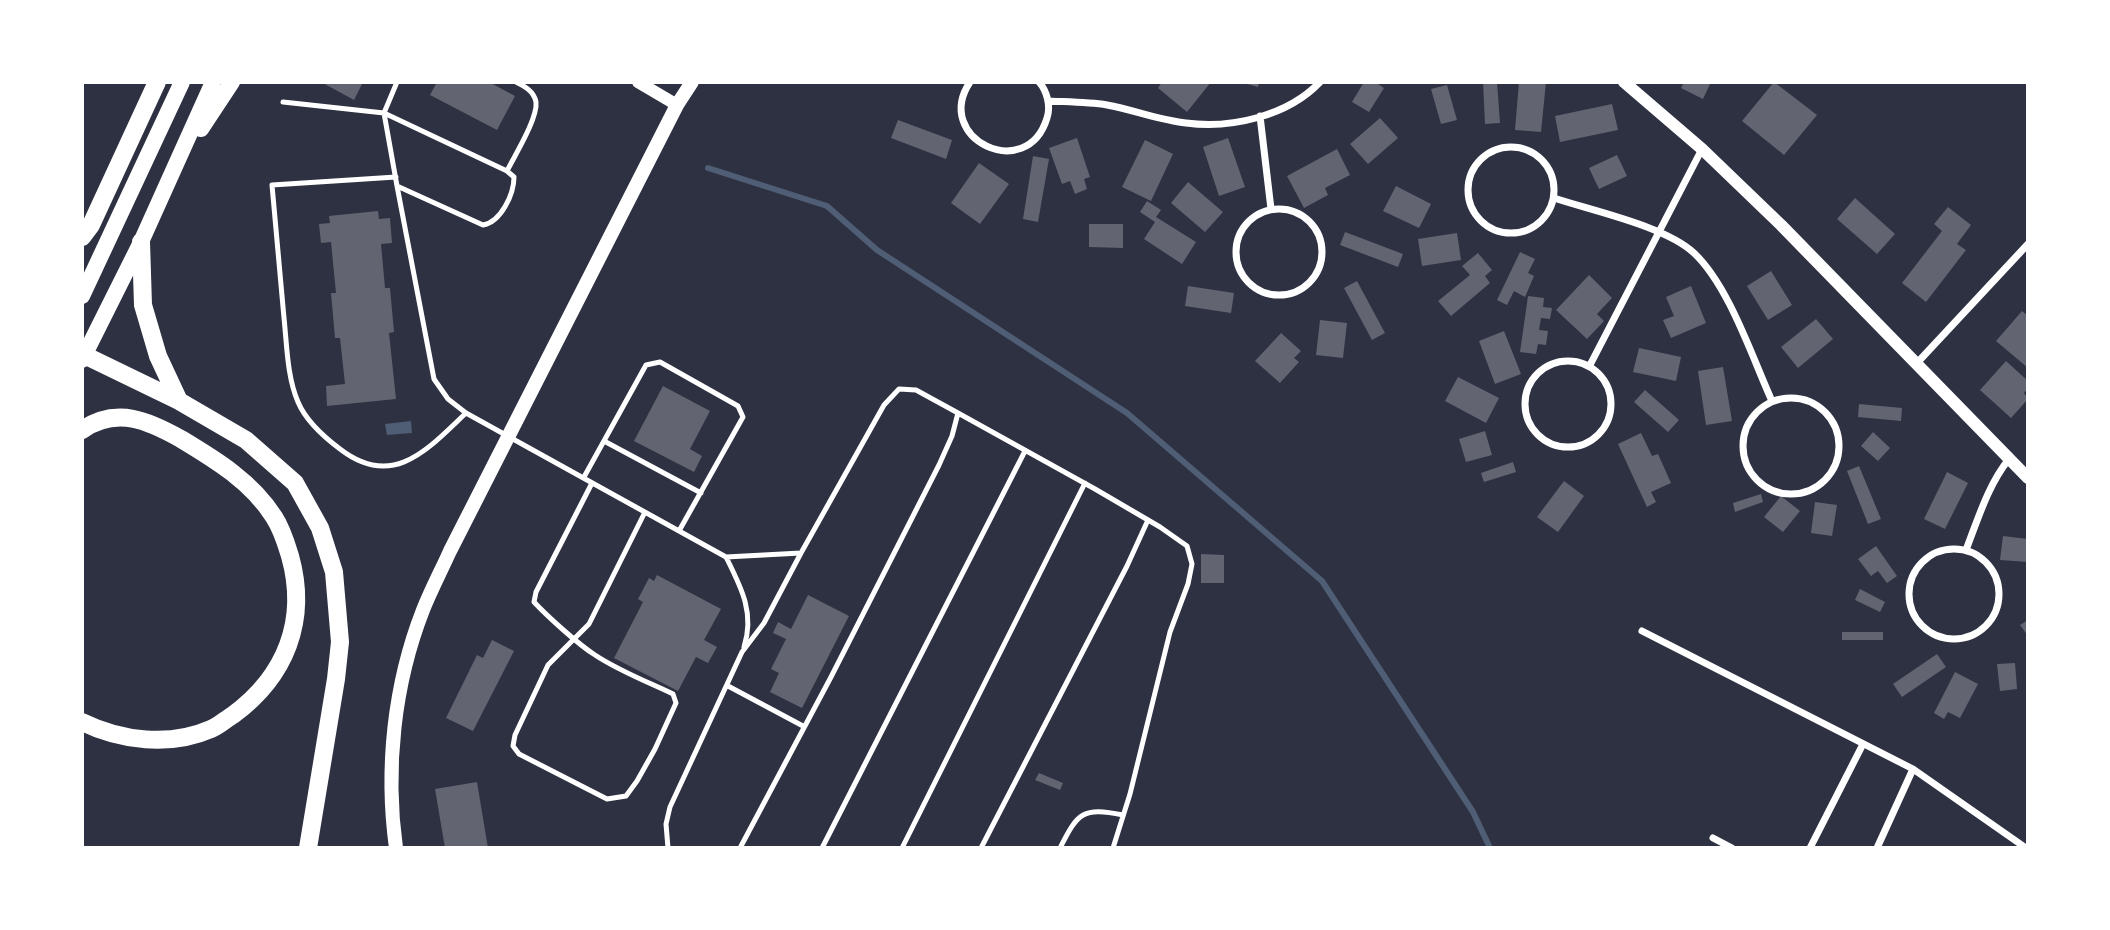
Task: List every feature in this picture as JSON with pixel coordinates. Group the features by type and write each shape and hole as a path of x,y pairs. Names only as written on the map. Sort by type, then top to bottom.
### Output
{"highway":[{"path":"82,237 91,225 157,82"},
{"path":"141,242 143,305 158,356 180,401"},
{"path":"83,356 180,401 246,440 295,483 320,528 334,572 340,642 308,848"},
{"path":"82,430 108,419 132,418 153,423 211,457 236,475 274,517 286,542 296,578 296,614 291,640 279,667 250,703 213,729 161,740 131,739 82,722"}],"main road":[{"path":"82,296 182,82"},
{"path":"83,356 141,242 213,82"},
{"path":"174,168 232,82"},
{"path":"396,848 392,818 391,758 399,692 423,612 450,551 677,105 692,82"}],"street":[{"path":"638,82 677,105"},
{"path":"971,82 961,105 963,120 971,135 983,146 1013,151 1028,145 1040,133 1048,116 1048,101 1039,82"},
{"path":"1048,101 1104,104 1186,124 1211,124 1260,116 1282,109 1311,92 1320,82"},
{"path":"1624,82 1702,149 1781,225 2028,478"},
{"path":"1260,116 1271,209"},
{"path":"1518,147 1532,152 1549,168 1554,181 1554,198 1547,215 1534,227 1520,233 1502,233 1490,228 1477,217 1469,202 1468,187 1471,173 1481,159 1498,149 1518,147"},
{"path":"1590,365 1702,149"},
{"path":"1554,198 1659,232 1693,252 1709,271 1727,301 1772,401"},
{"path":"1271,209 1286,209 1301,214 1317,230 1322,243 1322,260 1315,277 1302,289 1288,295 1270,295 1258,290 1245,279 1237,264 1239,235 1249,221 1271,209"},
{"path":"1917,363 2028,244"},
{"path":"1575,360 1590,365 1606,382 1611,394 1611,411 1604,429 1591,440 1577,446 1559,446 1547,441 1534,430 1527,415 1525,401 1528,387 1538,372 1556,362 1575,360"},
{"path":"1788,397 1804,399 1819,406 1830,416 1838,430 1840,453 1829,478 1804,494 1779,494 1759,484 1745,463 1743,435 1756,412 1772,401 1788,397"},
{"path":"1966,550 1998,472 2009,459"},
{"path":"1947,550 1966,550 1986,562 1998,582 1999,598 1994,616 1980,631 1957,639 1942,637 1930,632 1915,615 1910,601 1910,587 1919,566 1933,555 1947,550"},
{"path":"1642,631 1913,769 2026,848"},
{"path":"1811,848 1863,744"},
{"path":"1877,848 1913,769"},
{"path":"1713,838 1732,848"}],"lane":[{"path":"397,82 384,113 434,379 448,398 466,413 726,557 800,553"},
{"path":"507,171 533,116 536,102 531,92 516,82"},
{"path":"283,102 384,113 507,171 514,177 514,187 497,218 490,224 483,225 397,186"},
{"path":"396,177 272,185 289,372 298,404 320,434 355,460 381,467 407,463 430,447 466,413"},
{"path":"584,477 646,365 660,362 738,406 743,417 679,531"},
{"path":"742,652 764,624 800,553 884,405 899,389 916,390 1085,483 1187,546 1192,564 1188,584 1170,632 1113,848"},
{"path":"740,848 939,466 952,436 958,413"},
{"path":"604,441 701,493"},
{"path":"822,848 1025,451"},
{"path":"592,483 536,592 534,602 575,638 594,655 673,694 676,704 649,760 626,796 607,799 519,754 513,746 515,735 548,665 575,638 589,624 645,512"},
{"path":"902,848 1085,483"},
{"path":"981,848 1127,566 1148,520"},
{"path":"668,848 666,824 670,807 728,685 749,629 749,617 738,581 726,557"},
{"path":"728,685 803,726"},
{"path":"1060,848 1073,822 1087,813 1100,811 1123,815"}],"water":[{"path":"411,421 412,433 387,435 385,424"}],"building":[{"path":"321,82 363,82 354,100"},
{"path":"437,82 489,82 515,96 497,130 430,95"},
{"path":"1162,82 1211,82 1187,112 1158,88"},
{"path":"1240,82 1259,82 1258,87"},
{"path":"1364,82 1375,82 1384,88 1369,112 1352,102"},
{"path":"1483,82 1497,82 1500,123 1485,124"},
{"path":"1519,82 1546,82 1541,132 1515,130"},
{"path":"1684,82 1711,82 1703,99 1681,88"},
{"path":"1774,82 1817,115 1784,155 1742,121"},
{"path":"1447,85 1457,120 1441,124 1431,89"},
{"path":"1612,104 1618,130 1560,142 1555,116"},
{"path":"1380,118 1398,138 1368,164 1350,144"},
{"path":"898,120 952,140 946,159 891,138"},
{"path":"1077,138 1090,177 1084,179 1087,189 1075,194 1070,181 1062,184 1049,148"},
{"path":"1228,138 1245,187 1219,196 1203,147"},
{"path":"1145,140 1173,154 1151,201 1122,187"},
{"path":"1337,149 1350,175 1325,188 1328,195 1304,208 1287,176"},
{"path":"1617,155 1627,176 1599,189 1589,168"},
{"path":"1033,156 1049,159 1038,222 1023,219"},
{"path":"979,163 1009,184 980,224 951,203"},
{"path":"1188,182 1223,212 1205,232 1171,203"},
{"path":"1396,186 1431,204 1419,228 1383,211"},
{"path":"1855,198 1895,234 1877,254 1837,219"},
{"path":"1147,201 1161,210 1156,217 1196,242 1182,264 1144,239 1155,222 1140,212"},
{"path":"1948,207 1971,225 1957,244 1966,250 1926,302 1902,283 1942,231 1934,224"},
{"path":"378,211 379,219 390,218 392,243 381,244 385,288 390,288 394,332 389,333 396,399 327,406 326,386 345,384 340,338 335,338 331,293 336,293 331,242 321,243 319,224 330,223 329,216"},
{"path":"1089,224 1123,224 1123,248 1089,247"},
{"path":"1345,232 1403,254 1398,267 1340,245"},
{"path":"1457,233 1461,260 1422,266 1418,239"},
{"path":"1520,252 1535,259 1528,273 1534,276 1525,297 1514,291 1507,305 1497,300"},
{"path":"1478,253 1492,270 1485,276 1490,283 1451,316 1438,301 1470,275 1462,266"},
{"path":"1771,271 1792,305 1768,320 1747,286"},
{"path":"1589,275 1612,298 1597,314 1604,321 1587,339 1556,310"},
{"path":"1357,281 1385,333 1372,340 1344,288"},
{"path":"1188,286 1234,293 1231,313 1185,306"},
{"path":"1691,286 1706,323 1671,338 1663,320 1674,316 1666,297"},
{"path":"1528,296 1544,298 1543,307 1552,308 1550,319 1541,318 1539,330 1548,331 1546,345 1538,344 1536,354 1520,352"},
{"path":"2022,311 2028,316 2028,368 1996,341"},
{"path":"1816,319 1833,339 1798,368 1781,347"},
{"path":"1320,320 1347,323 1343,358 1316,355"},
{"path":"1504,331 1521,374 1495,384 1479,341"},
{"path":"1281,333 1301,351 1294,358 1299,362 1280,383 1255,361"},
{"path":"1639,348 1681,357 1676,381 1633,372"},
{"path":"2006,361 2028,381 2028,388 2024,393 2028,399 2011,418 1980,390"},
{"path":"1723,367 1732,421 1706,425 1698,371"},
{"path":"1458,377 1499,398 1486,423 1445,401"},
{"path":"663,386 710,411 690,449 702,456 694,472 634,441"},
{"path":"1645,390 1679,420 1668,432 1634,402"},
{"path":"1859,404 1902,408 1901,421 1858,417"},
{"path":"1485,431 1492,455 1466,462 1459,439"},
{"path":"1873,432 1890,448 1878,461 1861,446"},
{"path":"1641,433 1652,456 1658,454 1671,483 1651,492 1656,502 1647,507 1618,444"},
{"path":"1513,462 1516,472 1484,482 1481,473"},
{"path":"1859,466 1881,519 1868,524 1847,471"},
{"path":"1947,472 1968,483 1945,529 1924,519"},
{"path":"1564,481 1584,496 1558,532 1537,517"},
{"path":"1761,494 1763,502 1735,512 1733,503"},
{"path":"1781,496 1800,511 1783,532 1764,517"},
{"path":"1815,502 1837,505 1832,536 1811,533"},
{"path":"2003,536 2028,539 2028,562 2000,560"},
{"path":"1876,546 1897,576 1887,583 1878,571 1871,576 1858,559"},
{"path":"1201,554 1224,555 1224,583 1201,583"},
{"path":"657,575 721,609 704,640 717,647 708,663 696,657 678,691 614,658 643,602 638,599 649,578 654,581"},
{"path":"1860,589 1885,602 1880,612 1855,600"},
{"path":"808,595 849,616 802,708 770,692 779,673 771,669 786,639 773,633 778,622 791,629"},
{"path":"2028,620 2028,636 2020,625"},
{"path":"1842,632 1883,632 1883,640 1842,640"},
{"path":"492,640 514,651 473,731 446,718 477,655 483,658"},
{"path":"1937,654 1946,667 1902,697 1893,684"},
{"path":"2015,663 2017,689 2000,691 1997,664"},
{"path":"1955,672 1978,684 1960,718 1948,712 1944,719 1934,713"},
{"path":"1039,773 1063,783 1060,790 1035,780"},
{"path":"477,782 488,848 445,848 435,789"}],"waterway":[{"path":"708,168 827,206 877,250 1127,413 1322,581 1473,812 1490,848"}]}
